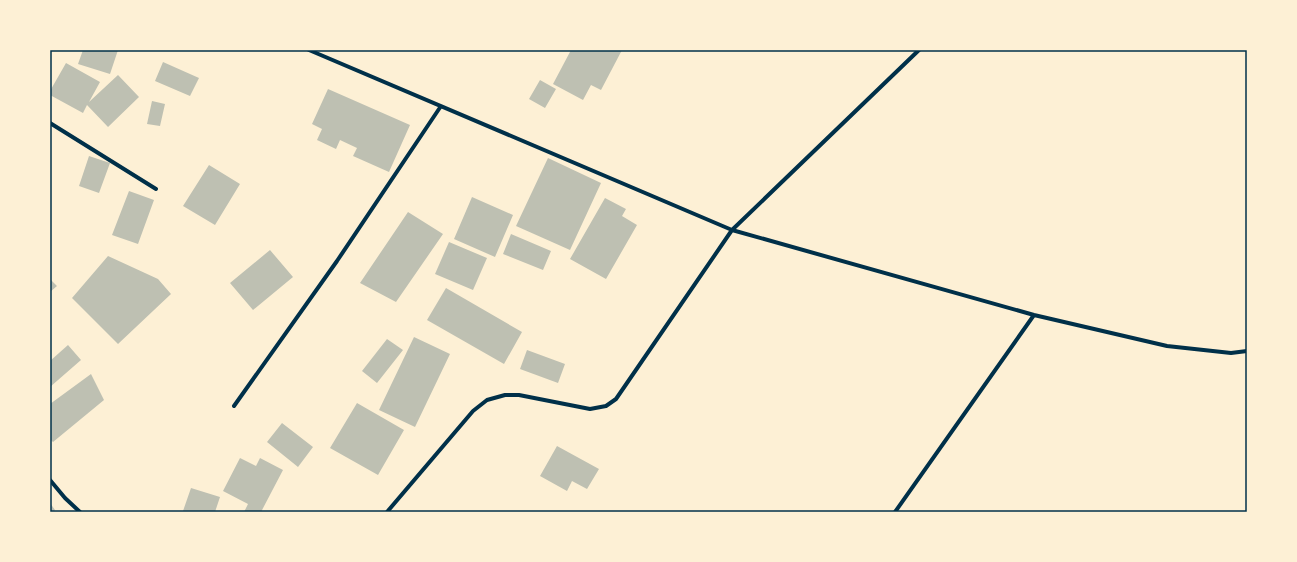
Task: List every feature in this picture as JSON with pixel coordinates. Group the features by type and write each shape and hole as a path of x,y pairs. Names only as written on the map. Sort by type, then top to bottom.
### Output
{"street":[{"path":"309,50 732,230 1034,315 1167,346 1231,353 1247,351"},
{"path":"387,512 473,411 487,400 505,395 519,395 590,409 606,406 616,399 732,230 920,50"},
{"path":"234,406 337,261 441,106"},
{"path":"50,123 156,189"},
{"path":"895,512 1034,315"},
{"path":"50,480 65,498 80,512"}],"building":[{"path":"83,50 118,50 110,74 78,64"},
{"path":"571,50 622,50 601,90 591,85 583,100 553,84"},
{"path":"163,62 199,78 190,96 155,81"},
{"path":"66,63 100,82 89,102 118,75 139,97 108,127 87,105 83,113 50,95 50,91"},
{"path":"540,80 556,89 545,108 529,99"},
{"path":"328,89 410,125 389,172 353,156 357,148 340,140 336,149 317,140 322,129 312,124"},
{"path":"152,101 165,104 160,126 147,124"},
{"path":"89,156 110,163 99,193 79,186"},
{"path":"548,158 601,183 570,250 516,226"},
{"path":"209,165 240,184 215,225 183,206"},
{"path":"129,191 154,200 138,244 112,235"},
{"path":"472,197 513,215 495,257 454,239"},
{"path":"605,198 626,209 622,216 637,225 606,279 570,259"},
{"path":"408,212 443,234 396,302 360,283"},
{"path":"511,234 551,251 543,270 503,254"},
{"path":"449,242 487,258 473,290 435,274"},
{"path":"270,250 293,277 253,310 230,283"},
{"path":"108,256 158,279 171,294 118,344 72,298"},
{"path":"50,279 57,286 50,292"},
{"path":"446,288 522,332 504,364 427,320"},
{"path":"414,337 450,354 415,427 379,410"},
{"path":"387,339 403,350 377,383 362,371"},
{"path":"68,345 81,360 50,387 50,361"},
{"path":"527,350 565,364 558,383 520,369"},
{"path":"91,374 104,400 53,442 50,439 50,404"},
{"path":"357,403 404,430 378,475 330,448"},
{"path":"282,423 313,447 298,467 267,442"},
{"path":"557,446 599,469 587,489 572,481 567,491 540,476"},
{"path":"240,458 256,466 260,458 283,470 261,512 244,512 248,504 223,491"},
{"path":"191,488 220,497 215,512 183,511"},
{"path":"50,503 55,510 53,512 50,512"}]}
